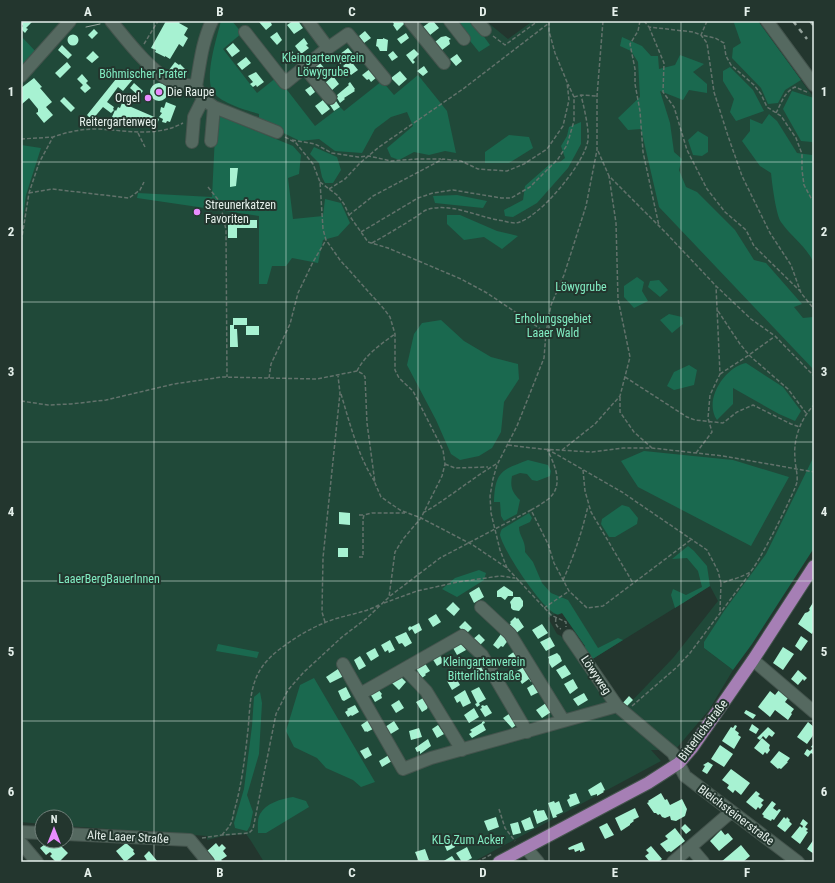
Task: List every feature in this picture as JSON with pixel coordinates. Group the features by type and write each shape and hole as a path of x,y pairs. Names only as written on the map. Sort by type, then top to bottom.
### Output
{"main road":[{"name":"Bitterlichstraße","path":"499,862 648,783 679,763 692,748 753,660 814,566"}],"street":[{"path":"21,76 70,21"},
{"path":"111,21 137,51 168,79 180,84 196,86"},
{"path":"212,21 206,34 196,86 203,100 214,107 277,132"},
{"path":"308,21 328,48"},
{"path":"410,21 444,63"},
{"path":"450,21 464,39"},
{"path":"477,21 485,30"},
{"path":"767,21 814,85"},
{"path":"246,32 285,83 328,48 348,34 385,79"},
{"path":"305,68 330,98"},
{"path":"192,142 194,117 203,100"},
{"path":"210,141 214,107"},
{"path":"481,607 510,634 563,720"},
{"path":"360,694 405,669 458,632 482,655 527,732"},
{"name":"Löwyweg","path":"567,633 621,710 673,753 679,763"},
{"path":"753,660 814,712"},
{"path":"343,664 403,769 431,758 527,732 563,720 621,710"},
{"path":"405,669 426,691 462,750"},
{"name":"Bleichsteinerstraße","path":"679,763 685,776 798,862"},
{"path":"674,862 731,812"},
{"path":"21,832 34,833"},
{"name":"Alte Laaer Straße","path":"74,834 194,840"},
{"path":"194,840 208,862"},
{"path":"21,843 37,862"},
{"path":"526,848 538,862"},
{"path":"691,848 702,862"}],"path":[{"path":"137,51 145,44 158,21"},
{"path":"485,30 505,45 538,21"},
{"path":"507,568 491,513 490,496 492,479 498,463 517,426 544,358 546,333 551,305 564,275 586,206 598,150 597,96 603,21"},
{"path":"640,21 638,31 630,44 635,69 643,152 659,226"},
{"path":"644,21 649,26 664,63 663,92 674,107 686,150 707,189 725,212 746,230 754,246 801,293 814,309"},
{"path":"360,232 411,202 432,193 453,190 501,198 511,198 530,187 558,159 567,145 574,121 574,97 555,53 549,31 549,22"},
{"path":"329,189 345,179 369,156 463,89 549,22"},
{"path":"701,35 706,22"},
{"path":"649,26 693,32 724,42 726,56 731,65 754,85 761,94 767,107 780,116 796,138 802,154 804,185 811,198 814,200"},
{"path":"701,35 706,42 714,92 742,176 770,233 791,265 801,293"},
{"path":"290,140 315,144 332,153 358,157 369,156 391,161 442,159 461,161 478,169 507,171 524,164 547,149 563,126 569,100 567,82"},
{"path":"776,113 785,95 790,89 795,87 807,93 814,94"},
{"path":"574,97 581,95 597,96"},
{"path":"372,243 428,209 444,207 471,212 495,220 516,223 541,208 566,182 581,159 588,140 581,95"},
{"name":"Reitergartenweg","path":"21,139 53,137 69,131 94,129 124,130 138,133 162,131 176,127 194,117"},
{"path":"277,132 296,143 313,164 320,182 323,229 326,240 340,260 390,317 395,334 395,370 398,378 413,391 442,450 445,464 442,476 421,518 403,539 395,552 388,597"},
{"path":"138,133 145,147"},
{"path":"21,313 21,244 29,193 39,163 53,137"},
{"path":"598,150 609,176 616,223 618,299 630,357 620,396 620,412 634,432 652,448"},
{"path":"349,216 373,196 442,159"},
{"path":"609,176 716,286 751,319 775,336 814,376"},
{"path":"29,193 52,189 129,198 140,190 144,182"},
{"path":"320,182 337,195 344,204 354,224 368,242 388,248 467,282 487,293 546,333"},
{"path":"208,187 220,202 226,230 227,377"},
{"path":"269,378 271,364 290,324 298,293 313,262 326,240"},
{"path":"696,453 712,432 708,421 710,395 720,374 716,286"},
{"path":"717,310 749,355 788,389 806,413"},
{"path":"357,371 364,360 377,347 395,334"},
{"path":"720,374 775,336"},
{"path":"21,401 48,405 71,404 106,400 202,379 227,377 317,379 357,371 365,377 367,423 375,483"},
{"path":"325,622 322,612 323,558 340,393 338,375"},
{"path":"625,377 686,417 695,420 723,423 737,412 753,405 800,427"},
{"path":"340,393 362,456 381,497 407,513 421,518 468,542 507,568 544,608 556,618 561,618 566,622 567,633"},
{"path":"562,450 596,424 620,396"},
{"path":"621,710 677,667 690,653 751,571 763,552 797,482 794,452 797,435 806,413 814,405"},
{"path":"508,445 592,452 623,448 652,448 762,462 796,470 814,472"},
{"path":"547,449 622,492 706,550 718,570 721,583 720,612"},
{"path":"194,840 249,832 253,829 276,714 288,690 304,672 342,637 367,618 388,597 440,558 468,542 495,530 548,500 555,491 558,479 556,467 547,449"},
{"path":"423,513 440,504 480,473 498,463"},
{"path":"445,464 455,468 490,467"},
{"path":"583,470 585,491 591,512 633,583"},
{"path":"563,580 577,547 588,504"},
{"path":"531,510 548,544 554,563 569,591 587,608 603,606 692,539"},
{"path":"359,515 372,513 407,513"},
{"path":"359,557 363,557 364,515"},
{"path":"721,583 742,576 751,571"},
{"path":"222,835 230,825 241,788 248,730 250,697 256,678 267,661 279,649 325,622 370,610 417,591 458,582 500,576 516,578"},
{"path":"544,608 569,591"},
{"path":"556,618 555,624 557,627 567,633"},
{"path":"499,809 505,828 516,841"}],"green space":[{"name":"Erholungsgebiet Laaer Wald","path":"21,21 486,21 508,39 530,23 530,21 758,21 814,98 814,548 704,648 733,670 709,710 675,750 651,750 661,761 473,862 264,862 246,834 223,836 207,840 207,836 74,827 74,809 34,809 34,823 21,822","holes":["710,586 718,601 673,658 627,706 596,708 606,701 561,636 557,634 548,618 555,614 558,615 562,613 585,646 584,652 591,660"]},
{"path":"221,21 232,21 242,33 223,49 257,93 277,77 315,126 340,107 344,111 382,81 394,95 418,75 447,111 456,153 445,151 429,155 414,152 399,160 391,157 387,148 413,126 407,112 391,117 375,129 362,153 335,151 319,139 300,141 259,121 259,114 235,106 223,100 214,93 211,87 210,69"},
{"path":"454,21 468,21 482,34 490,45 479,52"},
{"path":"735,21 758,21 801,80 785,90 778,103 768,104 761,88 732,58 733,48 741,43 734,23"},
{"path":"21,36 37,53 21,71"},
{"path":"622,37 642,46 651,56 658,56 659,69 675,65 680,55 704,64 693,72 707,84 707,93 689,90 683,100 660,91 670,123 674,152 682,159 679,170 686,187 697,192 735,230 754,260 766,263 802,304 794,307 803,318 813,317 814,370 659,207 641,129 628,130 618,118 640,97 638,62 631,51 620,46"},
{"path":"730,67 753,90 764,111 736,121 730,112 734,99 723,81 723,71"},
{"path":"792,91 814,98 814,147 812,142 801,141 783,109"},
{"path":"769,114 777,121 797,153 812,155 814,151 814,264 807,252 785,228 779,218 774,199 771,173 760,166 742,141 750,131 750,119 762,124"},
{"path":"217,115 293,146 301,155 299,174 288,178 293,219 323,216 325,199 341,203 350,223 338,236 323,240 318,263 292,258 286,266 272,266 267,284 259,284 259,216 137,198 138,193 212,197"},
{"path":"581,122 581,144 568,168 537,203 513,217 505,216 504,210 523,200 525,186 550,164 560,162 565,158 561,146 567,136 569,127"},
{"path":"698,131 708,137 708,152 702,156 693,155 688,140"},
{"path":"509,135 529,137 533,148 509,163 485,163 485,152"},
{"path":"21,145 41,148 26,195 21,231"},
{"path":"314,147 337,157 341,170 333,183 325,183 319,163 310,154"},
{"path":"457,195 487,201 483,208 435,203 433,196"},
{"path":"447,215 460,215 497,231 518,236 502,249 484,237 464,240 447,224"},
{"path":"637,277 644,282 642,291 648,301 634,308 624,297 624,286"},
{"path":"659,280 668,290 660,297 648,287 650,281"},
{"path":"669,314 682,317 683,324 672,333 660,320"},
{"path":"441,320 464,341 491,357 518,364 519,379 504,402 501,432 492,448 479,456 460,460 451,454 436,420 407,365 414,334 422,323"},
{"path":"746,363 783,387 801,411 795,421 779,414 733,388 733,404 717,420 713,412 713,403 714,394 718,386 731,371"},
{"path":"689,365 697,370 694,385 674,390 667,386 674,372"},
{"path":"644,451 733,460 789,477 751,546 638,487 621,461"},
{"path":"814,456 814,548 752,644 733,670 704,648 704,642 724,611 766,554"},
{"path":"528,460 548,465 551,471 550,476 537,481 532,480 527,474 520,473 512,476 512,489 520,500 517,514 504,521 501,516 500,502 494,502 498,478 512,466"},
{"path":"622,505 629,507 638,518 637,524 615,537 609,537 601,524 602,519"},
{"path":"529,513 532,518 530,522 519,527 519,530 525,552 533,562 542,583 551,593 568,600 598,648 618,638 623,640 591,660 584,652 585,646 562,613 556,614 550,610 533,591 515,565 500,535 502,529"},
{"path":"688,546 707,566 710,586 675,608 671,595 673,589 686,595 702,587 698,571 687,558 672,559"},
{"path":"479,570 486,573 484,580 457,597 442,589 455,578"},
{"path":"218,644 259,652 257,658 216,651"},
{"path":"314,678 375,782 361,787 353,780 326,768 317,758 294,747 286,731 300,685"},
{"path":"260,692 262,703 259,754 247,795 253,812 250,826 247,831 235,828 234,823 244,789 254,697"},
{"path":"293,797 306,801 309,807 266,833 258,833 258,818 263,810 274,802"}],"building":[{"path":"21,21 32,22 26,28 28,29 25,33 21,29 23,26"},
{"path":"166,21 180,21 179,23 188,28 184,35 188,38 183,47 179,44 170,59 155,52 156,50 151,48"},
{"path":"270,21 272,25 266,30 259,22"},
{"path":"293,21 298,21 303,28 294,34 287,25"},
{"path":"392,21 403,21 405,23 397,31"},
{"path":"433,21 439,28 430,35 423,27"},
{"path":"94,29 98,33 92,39 88,35"},
{"path":"365,31 371,38 364,43 359,36"},
{"path":"277,32 282,40 277,45 270,37"},
{"path":"406,33 409,38 401,44 397,39"},
{"path":"71,35 75,35 77,36 77,44 71,45 68,42 68,38"},
{"path":"446,36 451,39 449,40 450,44 442,50 435,42 441,37"},
{"path":"304,38 308,44 306,45 309,48 301,54 295,46"},
{"path":"383,38 388,40 387,51 380,51 376,46 377,39"},
{"path":"233,43 240,51 232,57 226,49"},
{"path":"62,45 72,55 68,59 58,50"},
{"path":"348,48 353,54 340,64 335,58"},
{"path":"414,49 419,54 413,60 415,62 413,64 406,55"},
{"path":"93,51 99,57 92,63 86,58"},
{"path":"292,51 298,60 293,64 286,56"},
{"path":"393,51 398,57 392,61 388,55"},
{"path":"457,54 462,61 456,66 450,59"},
{"path":"246,57 251,63 242,70 237,64"},
{"path":"350,60 358,70 351,75 343,66"},
{"path":"67,62 71,67 60,78 55,73"},
{"path":"175,62 179,65 180,64 186,70 181,78 169,70"},
{"path":"319,62 326,70 318,76 312,68"},
{"path":"424,66 428,72 423,76 417,71"},
{"path":"371,68 377,77 371,82 362,75"},
{"path":"124,69 134,78 123,91 118,87 107,102 114,107 114,110 111,113 103,107 92,120 87,115"},
{"path":"400,71 407,79 399,86 391,78"},
{"path":"256,72 264,82 257,87 256,85 253,87 250,84 253,82 248,76"},
{"path":"82,74 88,81 86,83 91,88 85,93 80,88 83,85 77,79"},
{"path":"333,76 339,84 331,91 325,83"},
{"path":"34,78 52,102 46,107 53,115 44,123 36,113 38,112 38,109 29,98 22,104 21,103 21,88"},
{"path":"350,82 355,91 344,98 345,99 340,103 337,95 349,85 348,84"},
{"path":"134,83 143,91 139,96 130,88"},
{"name":"Die Raupe","path":"155,83 163,83 168,88 166,99 163,101 155,101 150,96 150,88"},
{"path":"311,86 315,92 310,96 305,90"},
{"path":"64,97 75,108 71,112 60,101"},
{"path":"334,98 340,107 334,111 328,102"},
{"path":"323,100 330,109 322,115 315,106"},
{"path":"166,102 176,106 170,122 167,121 166,123 162,122 163,119 159,117 162,113 160,112 161,107 164,108"},
{"path":"122,103 159,119 156,127 149,127 126,118 124,122 112,117 115,110 116,111 118,107 120,108"},
{"path":"230,168 238,168 236,186 230,187"},
{"path":"228,215 237,215 237,220 257,220 257,228 237,228 237,238 228,238"},
{"path":"233,318 247,318 247,325 233,325"},
{"path":"230,325 234,325 234,329 237,329 238,347 230,347"},
{"path":"246,326 259,326 259,335 246,335"},
{"path":"339,512 350,513 350,525 339,524"},
{"path":"338,548 348,548 348,557 338,557"},
{"path":"504,586 513,592 513,596 508,596 505,600 501,597 497,597 497,591"},
{"path":"479,587 484,597 474,603 469,593"},
{"path":"514,597 520,597 523,601 523,606 519,611 511,608 510,602"},
{"path":"814,601 814,630 812,634 798,624 805,613 810,610 809,609"},
{"path":"453,602 460,609 454,616 446,609"},
{"path":"436,614 441,622 433,627 428,619"},
{"path":"515,617 517,619 518,618 524,627 515,634 509,625"},
{"path":"465,621 472,628 466,634 459,627"},
{"path":"419,623 422,630 415,634 412,629 409,631 408,628 410,626 411,627"},
{"path":"542,624 548,633 538,639 532,630"},
{"path":"406,632 412,643 405,647 402,643 399,644 395,637"},
{"path":"479,634 485,640 479,646 472,640"},
{"path":"501,634 509,639 503,647 501,646 498,649 493,645"},
{"path":"801,636 808,641 801,651 795,646"},
{"path":"550,637 555,646 546,651 540,642"},
{"path":"390,640 395,650 389,653 388,650 385,652 381,645"},
{"path":"460,641 466,650 457,655 452,646"},
{"path":"783,647 794,654 783,670 773,663"},
{"path":"375,648 379,656 371,661 366,653"},
{"path":"515,651 521,663 511,667 507,660 509,658 508,656"},
{"path":"557,653 562,661 552,668 548,657"},
{"path":"439,654 444,662 437,666 432,658"},
{"path":"360,656 366,666 359,670 354,660"},
{"path":"479,661 485,675 479,679 471,666"},
{"path":"424,662 430,671 422,678 416,668"},
{"path":"565,665 571,674 562,679 556,670"},
{"path":"524,667 531,679 533,678 532,682 529,679 522,684 515,672"},
{"path":"338,669 344,676 330,683 326,677"},
{"path":"798,670 807,678 804,681 803,679 798,685 791,679"},
{"path":"399,675 406,682 399,690 390,681"},
{"path":"455,676 460,685 452,690 447,681"},
{"path":"573,679 578,688 570,694 564,684"},
{"path":"535,683 539,692 531,696 527,688"},
{"path":"346,687 351,697 344,701 342,700 338,691"},
{"path":"479,687 486,699 479,703 480,705 477,707 475,704 477,703 471,691"},
{"path":"377,688 382,694 382,698 375,702 369,692"},
{"path":"465,690 471,703 463,707 460,701 457,703 454,697"},
{"path":"779,690 788,698 785,702 794,709 788,720 775,710 770,717 758,707 770,691 775,695"},
{"path":"584,693 588,700 578,706 573,699"},
{"path":"629,696 633,700 625,708 621,705"},
{"path":"425,697 429,705 427,709 422,712 416,702"},
{"path":"399,700 404,708 396,713 391,705"},
{"path":"546,703 551,712 542,718 536,710"},
{"path":"355,705 359,712 348,717 345,712 348,710 347,709"},
{"path":"483,705 487,705 492,713 485,717 480,709"},
{"path":"474,708 479,717 469,723 464,715"},
{"path":"746,710 756,715 753,719 744,713"},
{"path":"512,712 519,723 512,728 503,718"},
{"path":"370,719 374,726 372,727 373,729 365,732 361,725"},
{"path":"394,721 399,729 389,735 385,727"},
{"path":"484,721 485,723 483,724 486,730 472,738 469,734 472,732 470,730"},
{"path":"808,722 814,727 814,734 807,744 797,737"},
{"path":"752,724 759,729 756,734 749,730"},
{"path":"438,725 444,734 437,738 432,729"},
{"path":"735,725 737,726 735,730 741,737 734,749 722,741 731,727 733,728"},
{"path":"768,727 775,733 772,737 769,735 766,739 763,736 760,740 757,738"},
{"path":"419,728 422,737 411,740 409,731"},
{"path":"762,738 770,745 770,750 767,754 765,752 763,755 754,748"},
{"path":"428,739 431,746 420,754 420,751 417,752 415,748"},
{"path":"814,743 814,755 811,753 808,757 804,754 807,749 810,751 813,748 811,747"},
{"path":"720,745 733,754 724,767 711,759"},
{"path":"368,747 372,755 365,759 360,751"},
{"path":"779,751 790,758 781,769 778,769 770,762"},
{"path":"389,755 392,761 382,767 379,761"},
{"path":"708,762 713,765 707,774 702,771 705,766 703,765"},
{"path":"731,769 750,783 741,795 735,790 733,793 727,788 729,785 722,780"},
{"path":"601,782 605,790 603,791 604,792 597,796 597,794 591,796 588,790"},
{"path":"756,791 760,794 758,796 764,800 761,803 763,805 760,809 758,807 756,810 746,802"},
{"path":"576,793 580,803 570,807 567,800 570,798 569,795"},
{"path":"661,793 670,805 682,799 687,809 685,816 676,821 671,820 670,816 665,818 660,814 658,815 654,813 647,803"},
{"path":"554,801 555,803 559,801 563,812 556,815 557,817 553,818 548,803"},
{"path":"772,801 776,804 773,808 777,811 779,809 781,810 774,820 772,819 771,821 763,817 764,816 762,814"},
{"path":"635,808 639,817 633,820 634,821 630,825 621,831 615,818"},
{"path":"537,809 537,811 544,810 548,819 537,824 533,811"},
{"path":"496,817 499,827 488,831 484,821"},
{"path":"530,817 534,828 525,831 521,821"},
{"path":"784,817 786,819 787,817 792,824 785,832 777,826"},
{"path":"803,819 808,823 805,827 808,829 806,831 808,832 800,844 791,837 800,826 802,828 803,826 800,824"},
{"path":"518,822 521,833 513,835 510,824"},
{"path":"607,823 614,835 605,839 599,827"},
{"path":"685,824 691,830 686,834 681,828"},
{"path":"675,828 685,841 671,852 667,852 660,844 668,839 665,836"},
{"path":"721,830 725,835 728,833 733,839 719,851 710,841"},
{"path":"814,839 814,854 807,849"},
{"path":"452,840 455,847 447,851 444,844"},
{"path":"582,842 585,850 575,852 574,849 569,850 568,848"},
{"path":"126,843 134,850 133,851 135,854 125,862 116,851"},
{"path":"216,843 219,847 222,844 226,848 223,851 227,856 221,860 223,862 214,862 206,852"},
{"path":"741,845 750,856 743,862 721,862"},
{"path":"651,846 662,859 658,862 650,862 645,856 649,853 646,850"},
{"path":"467,847 472,858 462,862 456,853"},
{"path":"41,849 64,849 68,853 59,862 56,862 50,856 52,854 50,852 46,855"},
{"path":"425,849 429,860 419,862 415,852"},
{"path":"149,851 158,862 148,862 144,856"},
{"path":"452,856 456,862 442,862"}],"tram line":[{"path":"86,27 100,24"}],"railway":[{"path":"793,21 807,39"},
{"path":"810,21 814,26"}],"place":[{"name":"Die Raupe","path":"159,92"},
{"name":"Orgel","path":"148,98"},
{"name":"Streunerkatzen Favoriten","path":"197,212"}],"park label":[{"name":"Kleingartenverein Löwygrube","path":"323,65"},
{"name":"Böhmischer Prater","path":"143,74"},
{"name":"Löwygrube","path":"581,287"},
{"name":"LaaerBergBauerInnen","path":"109,579"},
{"name":"Kleingartenverein Bitterlichstraße","path":"484,669"},
{"name":"KLG Zum Acker","path":"468,840"}]}
